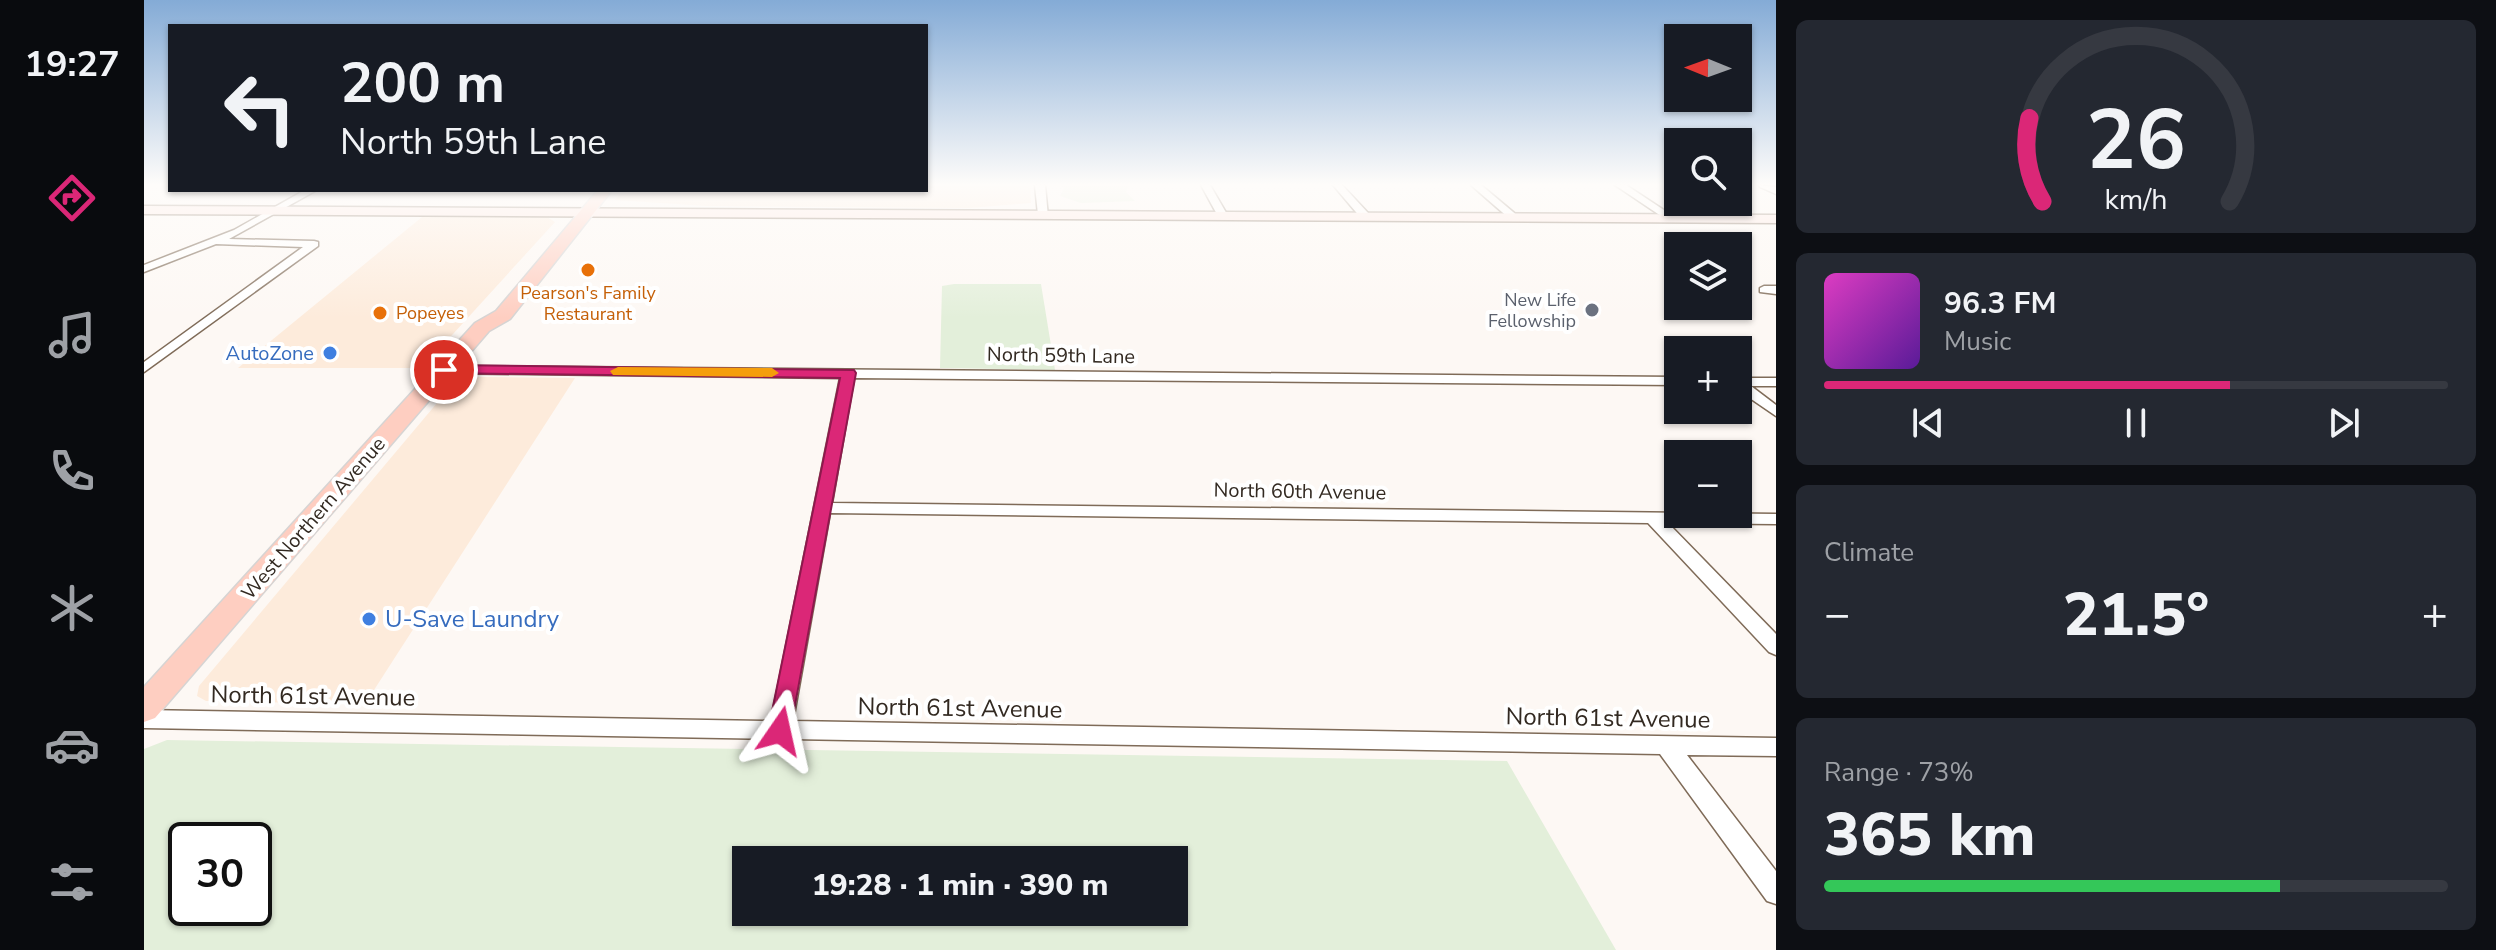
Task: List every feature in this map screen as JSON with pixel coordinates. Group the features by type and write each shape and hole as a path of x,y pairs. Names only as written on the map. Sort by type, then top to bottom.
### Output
{"main road":[{"name":"West Northern Avenue","path":"144,709 482,327 503,315 576,229"}],"street":[{"path":"144,269 241,229"},
{"path":"144,368 314,244 217,241"},
{"name":"North 59th Lane","path":"444,370 1664,381"},
{"path":"780,731 848,373"},
{"path":"1752,383 1776,382"},
{"path":"1752,394 1776,412"},
{"name":"North 60th Avenue","path":"823,508 1776,519"},
{"path":"1653,518 1776,647"},
{"name":"North 61st Avenue","path":"144,719 1776,747"},
{"path":"1667,746 1776,892"}],"shaded area":[{"path":"407,229 548,229 422,368 238,368"},
{"path":"478,377 575,378 365,704 206,701 197,696 199,686 453,384"}],"green space":[{"path":"1041,284 1055,370 940,368 942,286"},
{"path":"167,740 1507,761 1616,950 144,950 144,749"}],"slow traffic":[{"path":"618,371 772,373"}],"place":[{"name":"Pearson's Family Restaurant","path":"588,270"},
{"name":"New Life Fellowship","path":"1592,310"},
{"name":"Popeyes","path":"380,313"},
{"name":"AutoZone","path":"330,353"},
{"name":"U-Save Laundry","path":"369,619"}],"route":[{"path":"444,370 848,373 780,731"}]}
